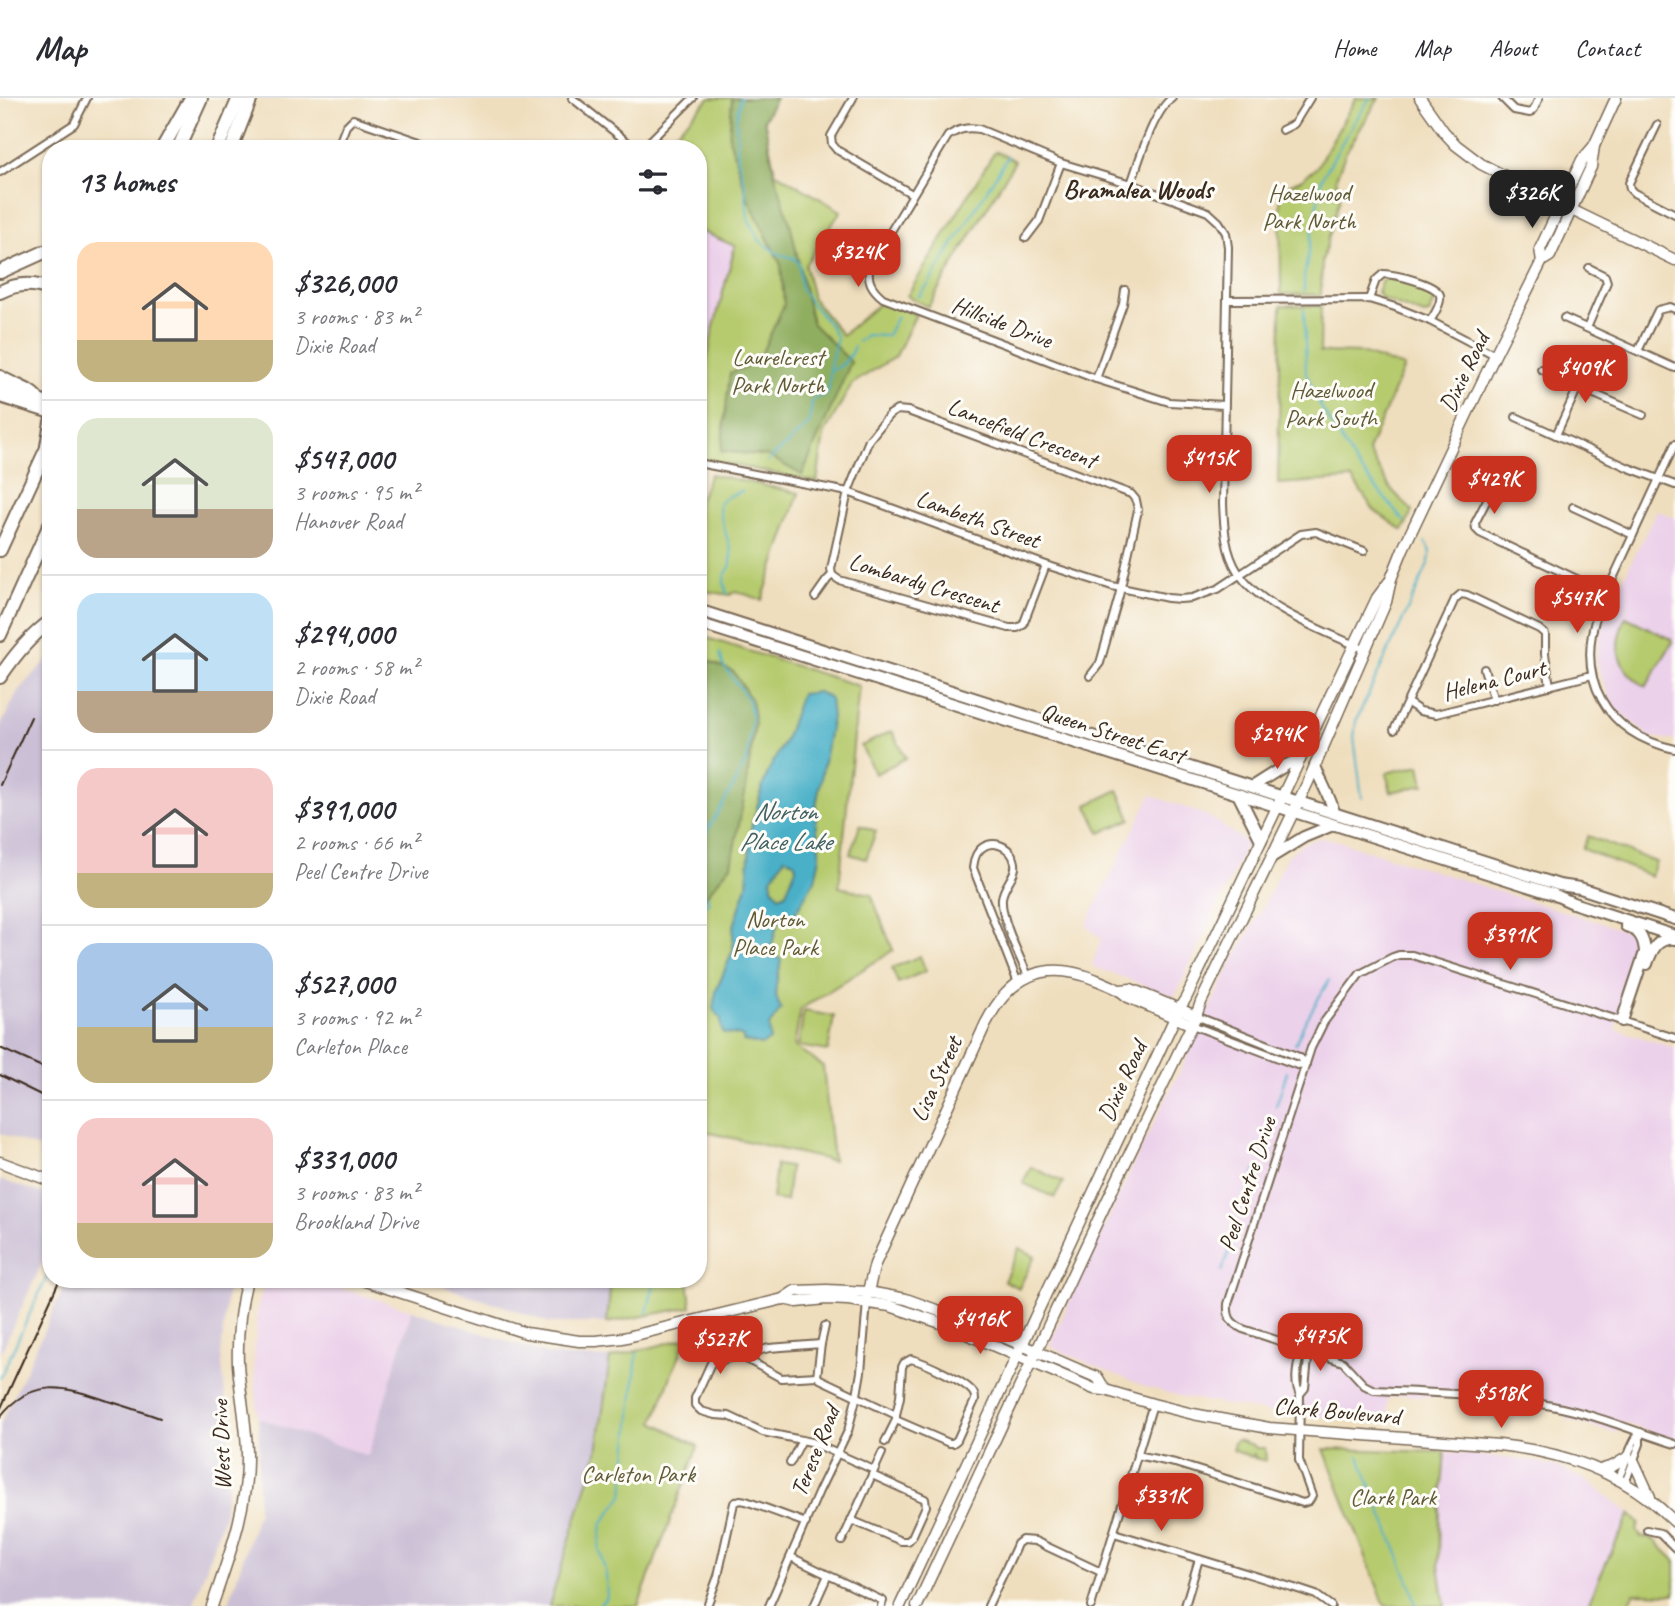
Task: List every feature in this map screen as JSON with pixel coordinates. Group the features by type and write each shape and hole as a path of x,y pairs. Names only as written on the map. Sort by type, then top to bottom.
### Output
{"highway":[{"path":"167,140 191,98"},
{"path":"182,140 201,98"},
{"path":"221,140 239,98"},
{"path":"235,140 251,98"},
{"path":"0,272 42,253"},
{"path":"0,292 16,285 42,286"},
{"path":"0,377 34,393 41,404"},
{"path":"0,550 42,459"},
{"path":"0,635 42,542"},
{"path":"0,677 25,643 42,628"}],"main road":[{"path":"0,388 41,404"},
{"path":"0,397 41,404"},
{"name":"Queen Street East","path":"707,613 1559,885 1580,888 1675,919"},
{"name":"Queen Street East","path":"707,626 1553,894 1573,904 1675,938"},
{"path":"934,698 941,695 992,709 992,705 968,695"},
{"path":"1253,786 1286,765 1300,760"},
{"path":"1315,766 1334,812"},
{"path":"1238,794 1261,840"},
{"path":"1273,856 1298,840 1333,825"},
{"path":"1573,904 1583,912 1634,929 1640,934 1644,952 1625,1022"},
{"path":"1625,1022 1653,949 1661,940 1675,938"}],"street":[{"path":"49,140 74,124 87,98"},
{"path":"572,98 625,140"},
{"path":"651,140 693,98"},
{"path":"853,98 831,136 832,144 837,150 912,194"},
{"path":"1282,130 1294,124 1310,98"},
{"path":"1420,98 1444,132 1469,156 1493,171 1675,260"},
{"path":"1502,98 1514,110 1530,113 1539,98"},
{"name":"Dixie Road","path":"1542,261 1540,249 1582,160 1594,146 1616,98"},
{"path":"1131,184 1151,130 1167,99"},
{"path":"341,140 346,126 353,120 416,140"},
{"path":"1657,125 1629,183 1630,189 1675,214"},
{"name":"Hillside Drive","path":"1224,405 1169,402 1097,379 883,298 876,292 870,285 870,266 948,136 969,127 979,129 1060,163 1131,184 1208,212 1219,222 1226,233 1228,247 1224,534 1239,575 1273,606 1366,650"},
{"path":"0,172 42,145"},
{"name":"Dixie Road","path":"917,1606 1201,1002 1294,812 1386,602 1391,579 1403,549 1542,261 1550,256 1591,167 1594,146"},
{"path":"1026,239 1039,221 1060,163"},
{"path":"1587,328 1607,282 1605,276 1589,268"},
{"path":"1369,299 1376,280 1383,274 1433,287 1440,295 1440,303 1430,321"},
{"path":"1097,379 1125,290"},
{"path":"1228,300 1369,299 1430,321 1495,355"},
{"path":"1638,352 1658,310 1670,307 1675,309"},
{"path":"1564,317 1675,368"},
{"path":"1541,369 1643,415"},
{"path":"1556,435 1578,387"},
{"name":"Lancefield Crescent","path":"848,492 869,440 889,415 897,410 908,411 1131,495 1136,500 1138,510 1121,589 1100,663 1090,676"},
{"path":"1517,417 1629,468 1675,485"},
{"path":"1675,444 1606,593 1593,626 1590,642 1592,675 1603,702 1622,725 1644,740 1675,749"},
{"name":"Lambeth Street","path":"707,465 848,492 1046,565 1121,589 1168,598 1192,598 1219,589 1301,534 1316,532 1364,551"},
{"path":"1493,488 1475,523 1480,533 1606,593"},
{"name":"Lombardy Crescent","path":"848,492 831,569 832,575 839,580 1017,628 1023,625 1046,565"},
{"path":"1573,507 1633,535"},
{"name":"Lombardy Crescent","path":"815,597 832,575"},
{"name":"Dixie Road","path":"900,1606 1177,1013 1377,597 1391,579"},
{"path":"1394,730 1455,599 1461,594 1545,634 1550,686"},
{"path":"1484,669 1494,700"},
{"name":"Helena Court","path":"1408,703 1420,711 1436,714 1592,675"},
{"path":"1017,983 973,868 978,851 984,847 996,844 1009,850 1015,866 1013,876 1003,893 1002,905 1005,920 1028,976"},
{"path":"995,924 1005,920"},
{"name":"Peel Centre Drive","path":"1675,1038 1421,957 1399,955 1360,974 1320,1029 1311,1048 1228,1304 1229,1319 1235,1325 1343,1362 1364,1385 1374,1390 1491,1397 1551,1405 1675,1444"},
{"name":"Lisa Street","path":"867,1297 875,1264 986,1023 1002,996 1028,976 1051,971 1069,971 1120,990 1128,998 1177,1013 1297,1065 1306,1064"},
{"path":"0,1162 42,1178"},
{"name":"West Drive","path":"212,1606 237,1530 246,1478 247,1439 238,1355 239,1324 245,1288"},
{"name":"Clark Boulevard","path":"387,1288 526,1332 579,1341 623,1338 783,1299 797,1302 867,1297 906,1299 964,1320 1098,1378 1105,1390"},
{"name":"Clark Boulevard","path":"867,1297 918,1315 1094,1389 1193,1414 1269,1428 1531,1449 1558,1455 1600,1470 1621,1481 1652,1501 1675,1522"},
{"name":"Terese Road","path":"769,1606 848,1432 858,1395 867,1297"},
{"path":"817,1376 825,1326"},
{"path":"821,1344 769,1348 711,1363 695,1398 695,1405 701,1411 729,1416 763,1432 811,1442 925,1499 926,1506 908,1541 901,1541 851,1520"},
{"path":"1137,1455 1175,1463 1303,1503 1309,1501 1312,1496 1299,1460 1300,1394 1297,1389 1299,1359 1303,1350"},
{"path":"741,1356 781,1378 817,1376 858,1395 896,1417 948,1443 957,1440 975,1396 955,1379 911,1359 902,1367 896,1417 885,1442"},
{"path":"1091,1606 1153,1404"},
{"path":"1621,1481 1631,1459 1632,1441 1640,1432"},
{"path":"790,1463 802,1440"},
{"path":"842,1541 882,1452"},
{"path":"1600,1470 1631,1459"},
{"path":"1631,1459 1652,1501"},
{"path":"708,1606 718,1576 734,1503 746,1501 806,1523"},
{"path":"1647,1530 1660,1533 1675,1548"},
{"path":"1114,1532 1316,1595 1331,1606"},
{"path":"988,1606 1017,1544 1028,1539 1101,1572"},
{"path":"791,1557 883,1601 881,1606"},
{"path":"1185,1606 1199,1559"},
{"path":"814,1606 828,1575"}],"shaded area":[{"path":"707,234 736,246 707,359"},
{"path":"1657,510 1675,518 1675,740 1650,737 1613,707 1596,662 1604,618"},
{"path":"42,666 42,1149 0,1133 0,727 18,691"},
{"path":"1151,795 1208,816 1247,843 1173,996 1092,966 1101,939 1086,925"},
{"path":"1320,838 1335,840 1623,930 1639,940 1641,949 1615,1029 1675,1048 1675,1440 1621,1422 1617,1433 1567,1420 1569,1414 1551,1409 1401,1395 1388,1398 1387,1421 1279,1414 1183,1397 1146,1387 1051,1345 1136,1159 1229,968 1287,857 1302,844"},
{"path":"0,1180 42,1193 42,1263 0,1354"},
{"path":"64,1288 228,1288 221,1354 230,1447 229,1473 224,1515 193,1606 0,1606 0,1425"},
{"path":"263,1288 339,1288 412,1310 368,1457 258,1418 254,1362 257,1312"},
{"path":"448,1288 610,1288 607,1323 550,1323"},
{"path":"412,1310 549,1355 610,1358 597,1453 549,1606 228,1606 258,1511 258,1418 368,1456"},
{"path":"1445,1452 1533,1461 1558,1467 1589,1482 1630,1514 1587,1606 1445,1606 1439,1565"}],"green space":[{"name":"Laurelcrest Park North","path":"710,98 765,98 771,105 764,120 775,172 841,211 805,265 813,299 842,335 881,302 916,314 896,356 852,384 824,434 817,482 707,460 707,359 735,246 707,234 707,140 668,140"},
{"path":"732,98 776,98 764,119 774,172 790,223 812,323 851,362 802,475 768,456 721,451 730,373 757,363 784,305 781,265 748,199 729,138"},
{"name":"Hazelwood Park North","path":"1356,98 1379,98 1346,152 1336,178 1340,198 1322,261 1321,295 1281,294 1280,189 1302,179 1317,167"},
{"path":"995,151 1015,161 928,307 907,296"},
{"path":"1386,278 1431,291 1436,299 1429,314 1424,315 1382,299 1377,292"},
{"name":"Hazelwood Park South","path":"1281,305 1321,306 1320,352 1361,353 1404,367 1368,451 1391,489 1412,511 1403,531 1374,510 1352,479 1278,484"},
{"path":"710,474 799,493 762,600 736,591 730,595 707,591 707,482"},
{"path":"1626,617 1671,639 1672,643 1646,687 1629,673 1619,656 1619,638"},
{"name":"Norton Place Park","path":"707,638 859,686 839,887 871,894 893,950 801,1009 794,1046 823,1066 833,1161 707,1132"},
{"path":"707,660 734,672 751,700 755,723 731,865 707,895"},
{"path":"892,731 906,758 875,774 861,746"},
{"path":"1420,765 1424,785 1391,792 1386,773"},
{"path":"1118,790 1131,819 1100,833 1087,805"},
{"path":"860,825 876,831 866,859 850,854"},
{"path":"1588,836 1656,862 1651,876 1582,849"},
{"path":"920,956 926,971 898,983 892,968"},
{"path":"804,1011 834,1016 828,1051 798,1046"},
{"path":"776,1165 790,1167 786,1201 772,1199"},
{"path":"1031,1167 1063,1182 1055,1198 1023,1183"},
{"path":"1019,1248 1035,1256 1019,1288 1004,1281"},
{"path":"610,1288 689,1288 691,1307 607,1323"},
{"name":"Carleton Park","path":"687,1338 654,1422 698,1446 638,1606 549,1606 597,1453 610,1358"},
{"path":"1237,1440 1256,1448 1265,1448 1266,1461 1254,1458 1254,1455 1251,1457 1234,1451 1234,1442"},
{"name":"Clark Park","path":"1324,1449 1445,1452 1439,1565 1445,1606 1385,1606"},
{"path":"1630,1514 1639,1523 1637,1531 1641,1537 1654,1540 1675,1560 1675,1594 1634,1593 1626,1606 1587,1606 1606,1563"}],"water":[{"name":"Norton Place Lake","path":"818,692 830,698 832,717 815,812 820,857 815,880 794,915 778,922 769,956 781,959 776,989 781,1009 769,1026 770,1040 761,1045 743,1041 743,1037 738,1035 723,1033 721,1019 713,1009 716,991 733,950 733,929 747,885 751,828 764,782 785,740 801,694","holes":["785,857 795,863 796,868 786,893 779,896 772,887 772,878"]}],"waterway":[{"path":"740,98 736,122 738,160 745,186 748,218 760,241 778,254 794,258 799,264 801,289 837,338 826,395 817,397 812,402 809,424 767,462"},
{"path":"1304,291 1322,178 1370,98"},
{"path":"918,297 1008,156"},
{"path":"1304,309 1306,373 1322,409 1356,464 1404,521"},
{"path":"858,342 866,335 887,335 897,317"},
{"path":"831,370 845,362 854,347"},
{"path":"727,594 724,582 731,565 731,551 719,504 724,498 742,491"},
{"path":"1362,798 1354,738 1356,721 1423,576 1430,555 1425,542"},
{"path":"707,831 747,759 752,717 748,699 723,665 720,653"},
{"path":"707,896 707,903"},
{"path":"1295,1044 1329,980"},
{"path":"1276,1106 1287,1072"},
{"path":"1245,1203 1256,1169"},
{"path":"1222,1271 1238,1227"},
{"path":"0,1378 42,1287"},
{"path":"647,1313 653,1288"},
{"path":"598,1606 607,1597 606,1574 599,1548 602,1524 623,1495 637,1353"},
{"path":"1359,1456 1412,1589 1415,1606"}],"railway":[{"path":"0,785 31,717"},
{"path":"0,1048 42,1067"},
{"path":"0,1075 42,1096"},
{"path":"0,1410 56,1288"},
{"path":"0,1417 24,1395 50,1388 78,1392 160,1418"}],"district":[{"name":"Bramalea Woods","path":"1138,189"}]}
